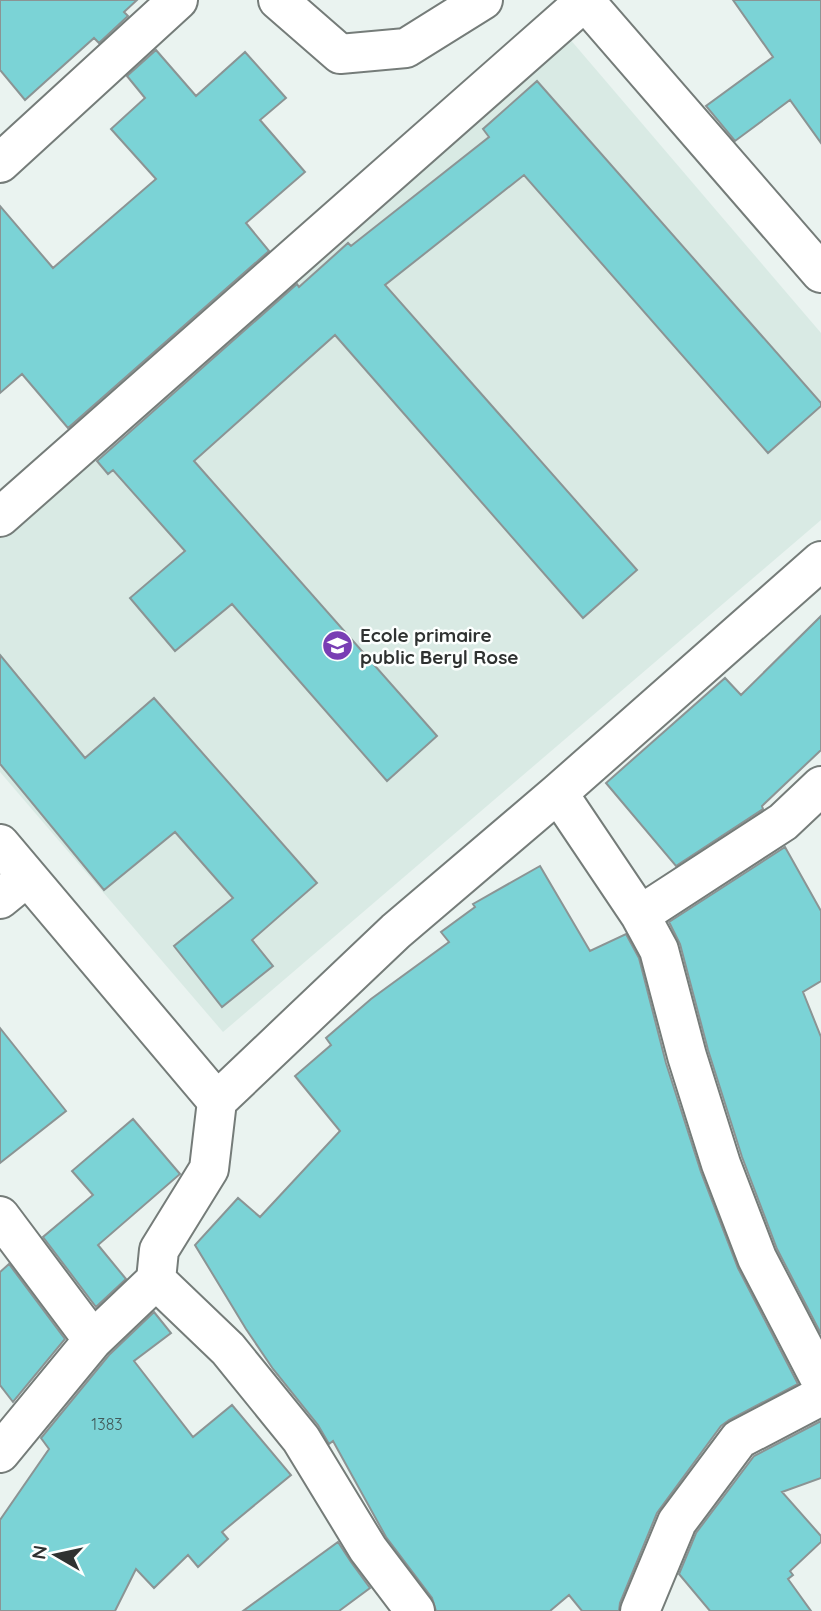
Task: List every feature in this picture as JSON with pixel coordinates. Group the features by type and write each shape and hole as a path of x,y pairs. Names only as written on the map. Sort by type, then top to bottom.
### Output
{"street":[{"path":"0,163 178,0"},
{"path":"278,0 340,54 405,48 483,0"},
{"path":"0,517 585,1 821,273"},
{"path":"0,1453 93,1340 156,1280 159,1250 209,1169 217,1101 396,931 558,793 821,561"},
{"path":"640,915 783,822 821,786"},
{"path":"558,793 640,915 659,950 687,1056 717,1152 757,1258 821,1381"},
{"path":"0,844 14,888 217,1101"},
{"path":"0,1216 93,1340"},
{"path":"156,1280 228,1349 301,1439 368,1549 415,1611"},
{"path":"640,1611 677,1522 739,1439 821,1396"}],"shaded area":[{"name":"Ecole primaire public Beryl Rose","path":"563,31 821,333 821,520 223,1032 0,772 0,520"}],"building":[{"path":"0,0 137,0 124,12 128,16 99,43 94,38 25,100 0,70"},
{"path":"733,0 821,0 821,143 790,100 735,141 706,106 773,57"},
{"path":"156,50 196,96 245,52 286,98 260,120 305,172 246,223 269,251 68,428 22,374 0,393 0,206 53,268 156,179 111,129 145,98 127,76"},
{"path":"537,81 821,406 768,453 524,175 385,285 637,570 583,618 335,335 194,461 437,736 387,781 232,604 175,651 130,598 185,551 113,470 108,474 97,461 297,284 299,287 348,243 351,246 489,137 483,129"},
{"path":"821,616 821,750 762,806 763,809 676,866 606,783 725,678 741,695"},
{"path":"0,655 85,758 154,698 317,883 252,940 273,966 222,1007 174,946 233,898 175,832 104,890 0,764"},
{"path":"785,847 821,911 821,981 803,992 821,1037 821,1334 777,1249 742,1157 708,1050 680,944 669,922"},
{"path":"540,866 590,951 626,934 639,958 666,1063 701,1172 738,1268 798,1384 721,1426 657,1513 619,1611 582,1611 569,1595 550,1611 436,1611 432,1598 386,1537 333,1441 329,1444 318,1425 273,1369 195,1245 238,1198 260,1217 340,1131 295,1076 331,1045 326,1038 371,999 449,942 441,932 475,907 473,904"},
{"path":"0,1028 66,1111 0,1163"},
{"path":"133,1119 180,1174 98,1245 126,1279 96,1307 43,1237 93,1195 72,1171"},
{"path":"9,1264 65,1339 13,1402 0,1385 0,1272"},
{"path":"154,1312 171,1333 134,1361 193,1437 232,1405 291,1475 222,1532 228,1539 198,1567 188,1555 154,1588 136,1569 115,1611 0,1611 0,1520 49,1449 41,1438 109,1355"},
{"path":"821,1421 821,1478 782,1492 821,1536 821,1542 790,1571 793,1575 788,1579 811,1611 710,1611 679,1574 696,1533 754,1456"},
{"path":"338,1542 370,1588 339,1611 243,1611"}],"place":[{"name":"Ecole primaire public Beryl Rose","path":"337,646"}]}
